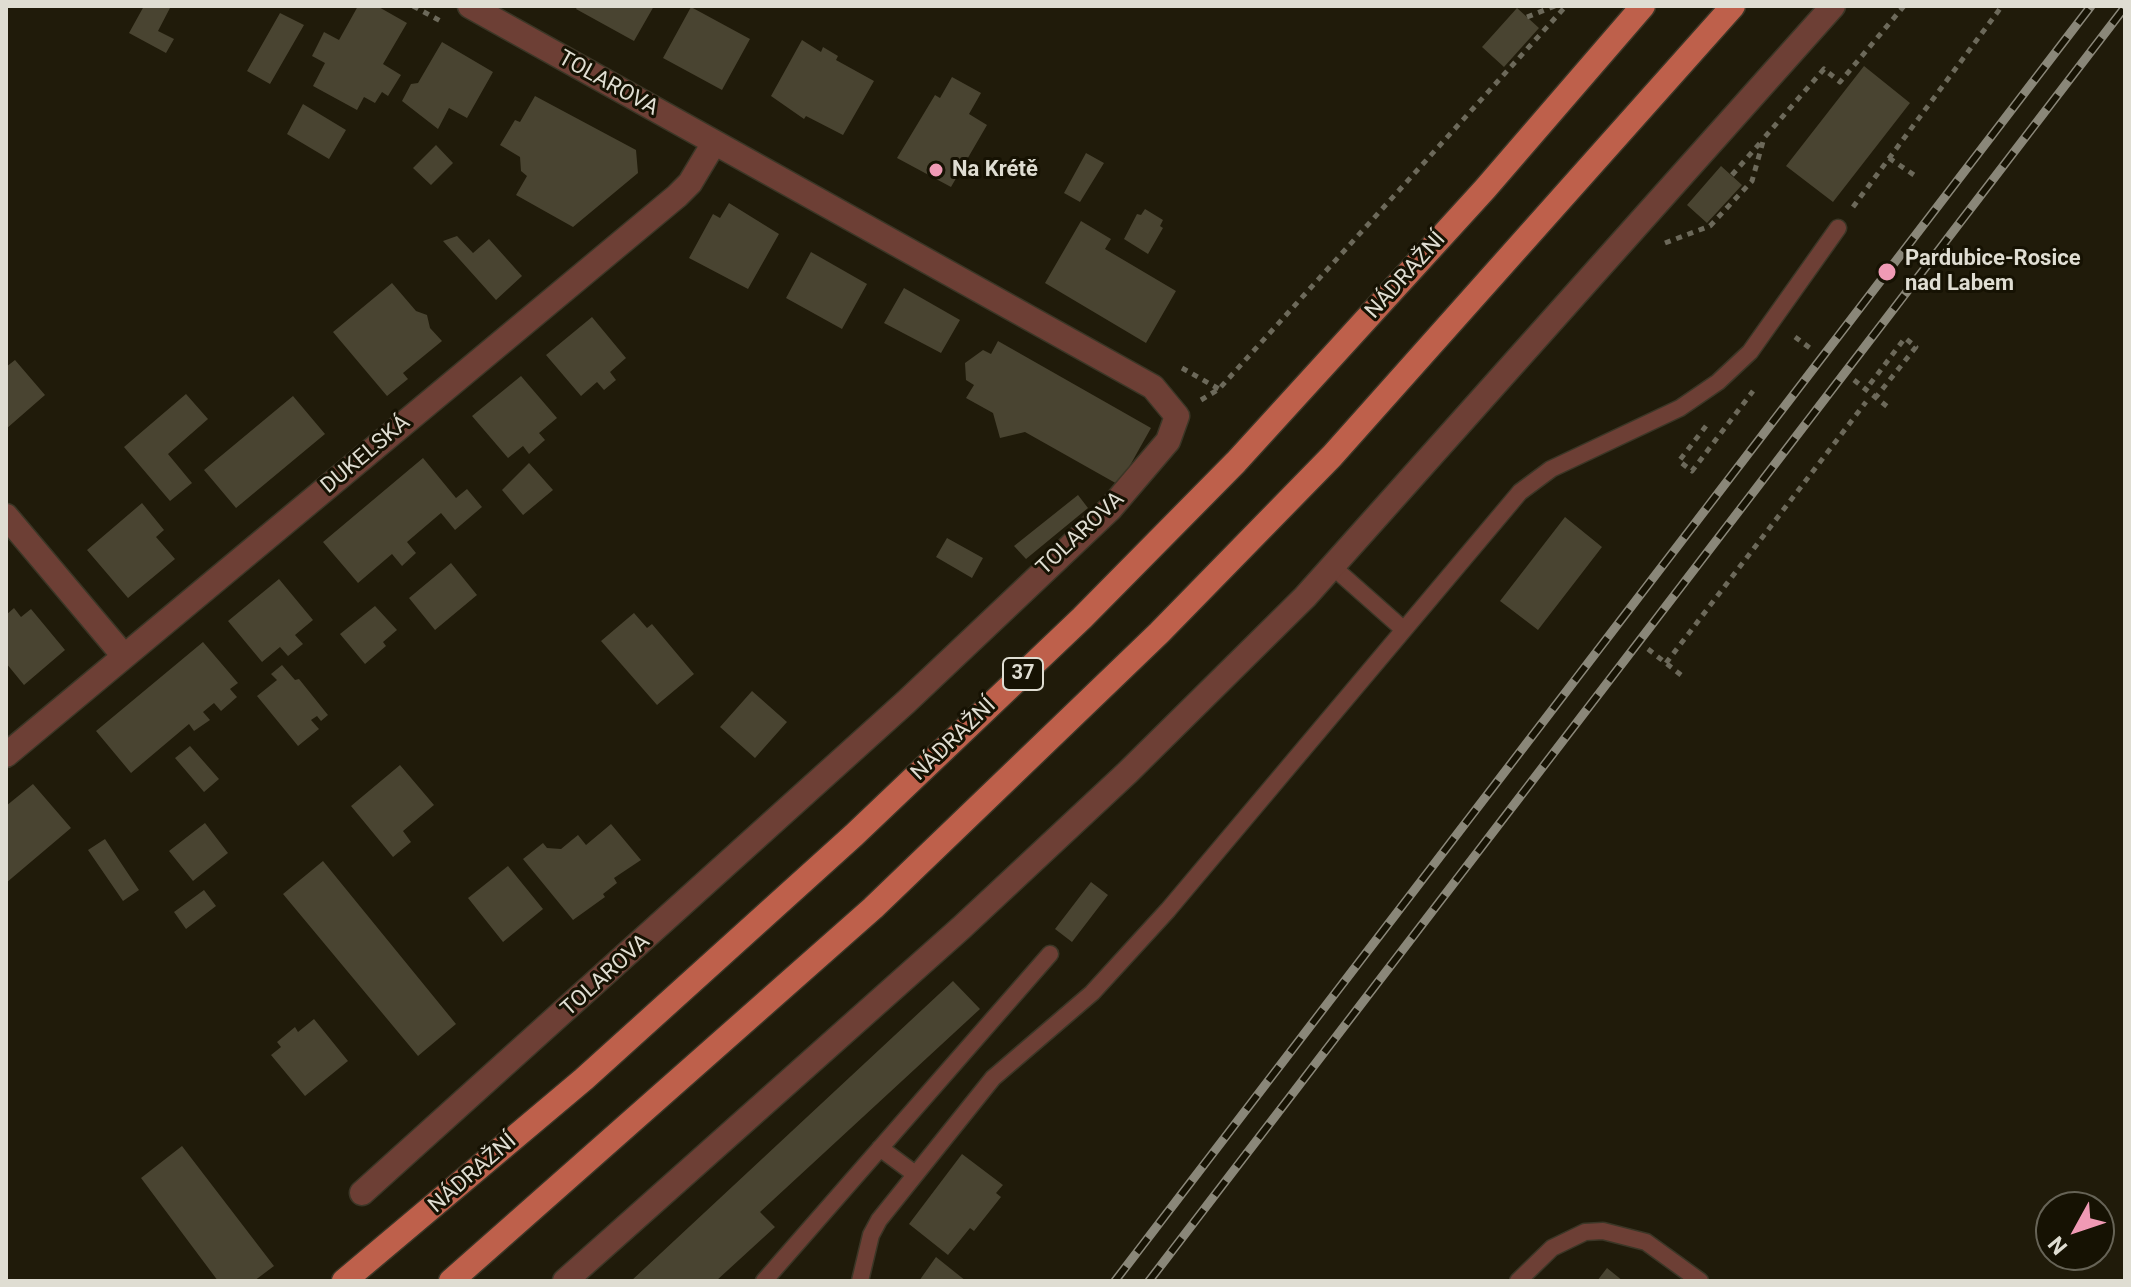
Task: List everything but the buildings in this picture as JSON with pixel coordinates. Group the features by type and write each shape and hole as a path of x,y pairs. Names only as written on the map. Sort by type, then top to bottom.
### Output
{"main road":[{"name":"NÁDRAŽNÍ","path":"344,1281 584,1079 854,835 1082,618 1236,462 1485,189 1643,6"},
{"path":"460,1274 873,908 1159,633 1332,456 1733,6"}],"street":[{"name":"TOLAROVA","path":"362,1193 861,744 1110,509 1168,441 1177,416 1153,387 470,6"},
{"path":"565,1281 972,918 1127,773 1333,567 1833,6"},
{"name":"DUKELSKÁ","path":"6,755 677,196 690,183 714,143"},
{"path":"6,516 124,656"}],"lane":[{"path":"860,1281 871,1235 915,1174 993,1078 1092,993 1168,910 1507,506 1534,479 1680,408 1732,369 1750,352 1838,228"},
{"path":"1333,567 1403,629"},
{"path":"764,1281 1050,954"},
{"path":"880,1148 915,1174"},
{"path":"1518,1281 1552,1248 1585,1232 1603,1231 1646,1242 1700,1281"}],"path":[{"path":"1527,17 1555,6"},
{"path":"1177,416 1219,389 1566,6"},
{"path":"1838,228 2002,6"},
{"path":"1732,175 1764,138"},
{"path":"1889,158 1917,177"},
{"path":"1870,384 1905,338 1916,347 1876,397"},
{"path":"1854,380 1889,408"},
{"path":"1666,663 1866,402"},
{"path":"1648,649 1681,675"}],"railway":[{"path":"1115,1281 2091,6"},
{"path":"1149,1281 2125,7"}],"place":[{"name":"Na Krétě","path":"936,170"},
{"name":"Pardubice-Rosice nad Labem","path":"1887,272"}]}
